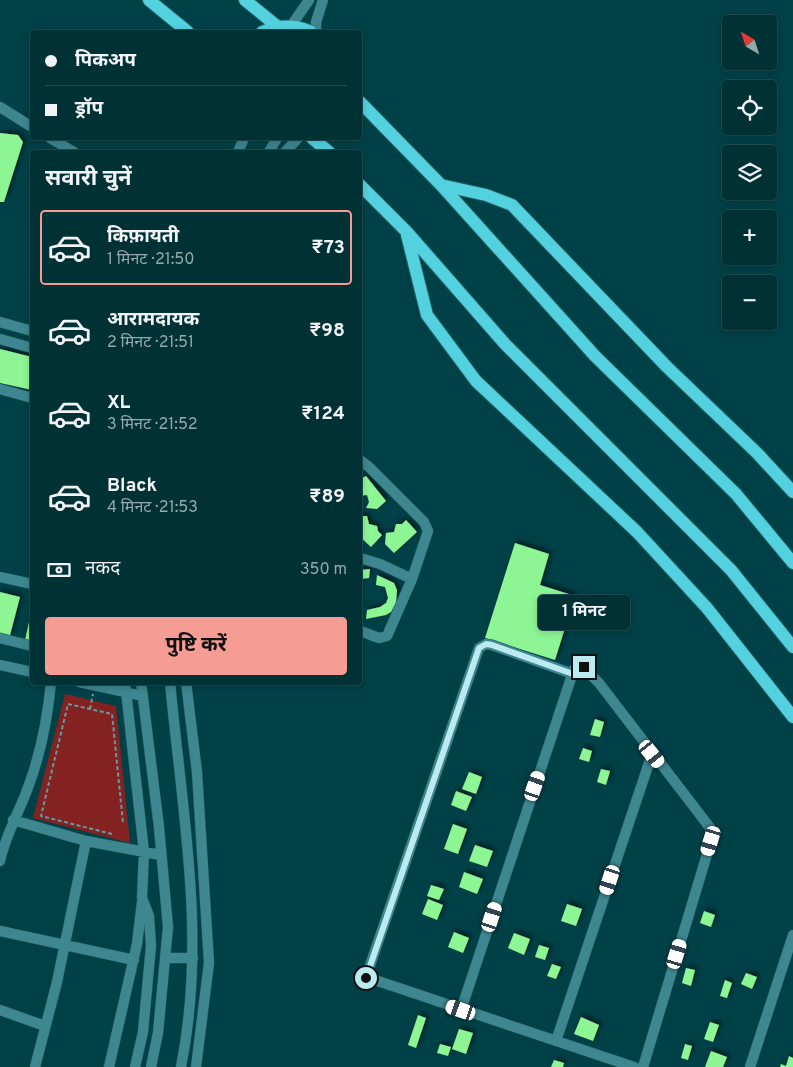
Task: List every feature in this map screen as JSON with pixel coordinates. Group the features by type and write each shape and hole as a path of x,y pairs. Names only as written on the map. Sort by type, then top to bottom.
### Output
{"main road":[{"path":"149,0 186,30"},
{"path":"244,0 278,27"},
{"path":"268,30 291,26 304,30"},
{"path":"362,104 441,185 595,356 736,494 793,563"},
{"path":"314,140 327,150"},
{"path":"441,185 486,196 512,205 667,366 757,453 793,492"},
{"path":"362,187 407,232 505,344 731,570 793,647"},
{"path":"407,232 427,315 476,381 637,532 707,608 793,717"}],"street":[{"path":"291,26 309,0"},
{"path":"316,30 316,22 323,0"},
{"path":"0,107 30,126"},
{"path":"53,140 71,150"},
{"path":"287,150 296,140"},
{"path":"0,322 30,330"},
{"path":"0,339 30,347"},
{"path":"0,389 30,397"},
{"path":"362,461 370,467 427,526 428,536 412,579 387,636 379,638 362,632"},
{"path":"363,559 412,579"},
{"path":"0,578 30,584"},
{"path":"0,638 30,646"},
{"path":"573,674 492,645 486,644 479,648 366,976 368,979 634,1067"},
{"path":"0,665 30,672"},
{"path":"461,1010 573,674 577,666 584,667 599,683 652,754 710,825 712,834 643,1067"},
{"path":"0,862 5,839 30,781 48,706 50,685"},
{"path":"91,685 125,687 143,696"},
{"path":"141,685 168,926 158,1033 151,1067"},
{"path":"170,685 186,814 194,942 192,1001 182,1067"},
{"path":"186,685 197,772 209,963 204,1019 196,1067"},
{"path":"109,1067 137,944 144,852 125,687"},
{"path":"556,1041 652,754"},
{"path":"13,820 86,841 161,855"},
{"path":"35,1067 86,841"},
{"path":"135,1067 143,1032 151,946 149,916 142,898"},
{"path":"0,931 134,960"},
{"path":"750,1067 793,935"},
{"path":"137,944 151,946 166,953 193,958"},
{"path":"0,1010 45,1026"}],"path":[{"path":"90,709 95,686"},
{"path":"112,834 41,816 68,704 112,714 123,823"}],"shaded area":[{"path":"65,694 116,706 130,843 33,818"}],"building":[{"path":"0,133 18,135 23,142 4,202 0,202"},
{"path":"0,349 30,356 30,390 0,383"},
{"path":"366,476 386,501 377,509 366,508 369,502 367,495 362,496 362,478"},
{"path":"362,516 367,516 369,524 377,526 378,531 382,535 371,547 362,539"},
{"path":"406,520 417,532 394,553 385,544 386,533 394,532 396,524 402,524"},
{"path":"515,543 549,554 540,585 575,596 555,660 485,638"},
{"path":"370,569 369,578 362,579 362,570"},
{"path":"377,575 394,583 397,590 396,603 391,612 386,615 366,619 367,610 380,607 386,603 388,598 385,587 376,585"},
{"path":"0,592 20,597 9,639 0,636"},
{"path":"30,618 30,641 25,640"},
{"path":"595,719 604,722 600,737 590,735"},
{"path":"583,748 592,751 589,762 579,759"},
{"path":"601,769 610,771 606,785 597,782"},
{"path":"469,772 482,777 476,794 462,789"},
{"path":"456,791 472,797 466,811 451,805"},
{"path":"453,824 467,829 458,854 444,849"},
{"path":"475,845 493,851 487,867 469,861"},
{"path":"464,872 483,879 477,894 459,887"},
{"path":"431,885 444,889 439,900 427,896"},
{"path":"428,899 443,905 437,920 422,914"},
{"path":"567,904 582,909 576,926 561,921"},
{"path":"704,911 715,915 711,927 700,923"},
{"path":"454,932 469,938 463,953 448,947"},
{"path":"514,933 530,939 524,955 508,948"},
{"path":"539,945 549,948 545,960 535,957"},
{"path":"552,964 561,967 556,979 547,976"},
{"path":"686,968 695,970 691,986 682,983"},
{"path":"746,973 757,977 752,989 741,984"},
{"path":"725,980 732,983 727,998 720,996"},
{"path":"418,1015 426,1018 416,1048 408,1045"},
{"path":"581,1017 599,1025 593,1041 574,1034"},
{"path":"710,1022 719,1025 713,1042 704,1039"},
{"path":"459,1029 473,1033 466,1054 452,1049"},
{"path":"440,1044 451,1047 448,1056 437,1053"},
{"path":"685,1044 692,1046 688,1060 681,1058"},
{"path":"711,1051 727,1057 723,1067 705,1067"},
{"path":"789,1056 793,1058 793,1067 780,1067 781,1064 786,1066"},
{"path":"554,1060 564,1063 563,1067 551,1067"}],"route":[{"path":"366,978 476,652 481,645 486,644 573,674 577,666 584,667"}]}
